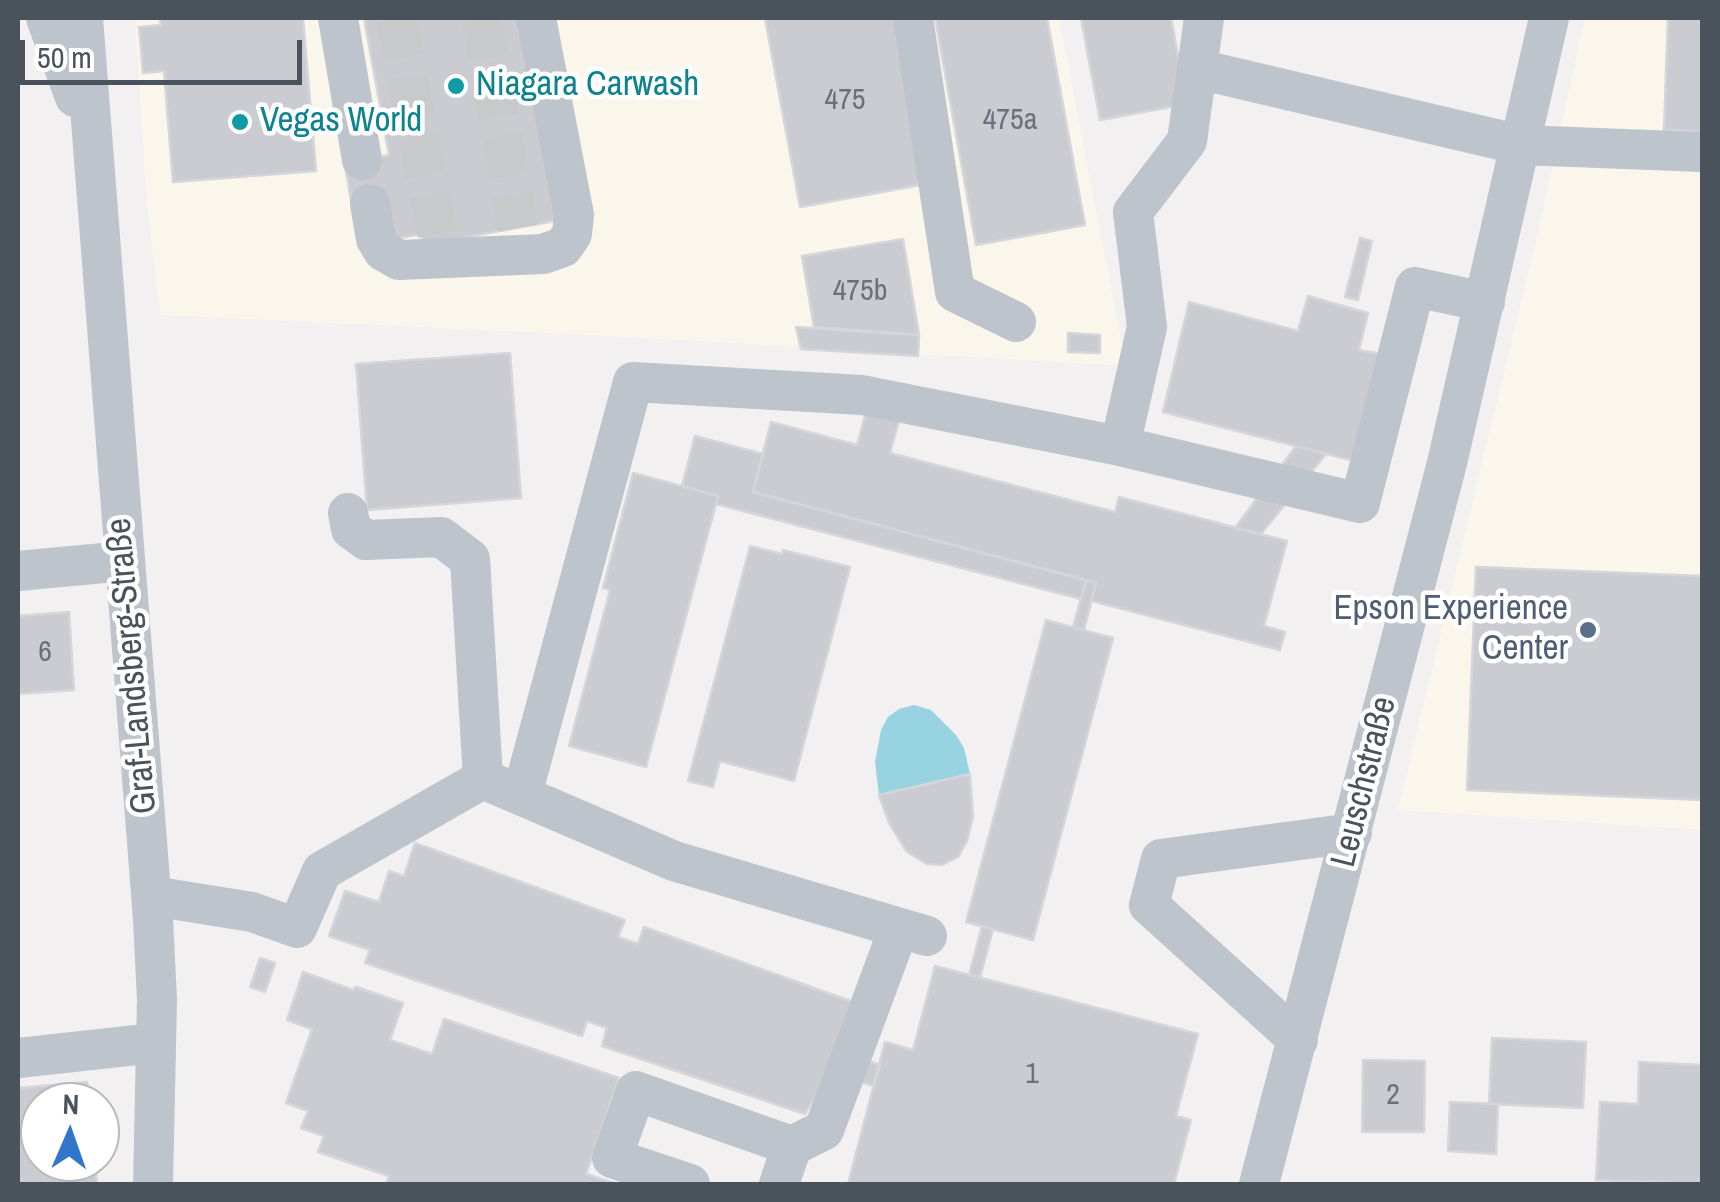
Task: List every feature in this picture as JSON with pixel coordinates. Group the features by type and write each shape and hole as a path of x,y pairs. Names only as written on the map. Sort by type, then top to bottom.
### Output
{"street":[{"name":"Graf-Landsberg-Straße","path":"46,18 93,148"},
{"name":"Graf-Landsberg-Straße","path":"83,18 152,896 157,1000 154,1184"},
{"path":"338,18 362,160"},
{"path":"370,204 376,239 383,251 400,260 433,251 531,241 562,248 572,234 574,215 536,18"},
{"path":"913,18 956,292 1016,322"},
{"path":"1120,446 1147,328 1133,212 1187,141 1204,18"},
{"name":"Leuschstraße","path":"1260,1184 1447,463 1549,18"},
{"path":"1215,72 1522,145 1702,152"},
{"path":"522,795 633,382 862,395 1120,446 1360,503 1415,287 1485,302"},
{"path":"348,514 351,529 366,540 441,537 470,559 484,778"},
{"path":"18,571 125,561"},
{"path":"484,778 674,861 913,932 824,1130 792,1146 779,1184"},
{"path":"152,896 252,912 297,928 322,872 484,778"},
{"path":"1298,1040 1149,905 1156,874 1160,859 1352,833"},
{"path":"18,1058 156,1042"},
{"path":"690,1184 612,1158 636,1091 792,1146"}],"shaded area":[{"path":"135,18 1059,18 1126,366 160,315 146,194"},
{"path":"1585,18 1702,18 1702,830 1398,810 1534,249"}],"water":[{"path":"914,705 931,710 956,735 964,748 970,774 879,795 875,762 881,730 888,717"}],"building":[{"name":"Vegas World","path":"160,18 303,18 316,171 173,182 164,71 143,73 139,27 161,25"},
{"name":"Niagara Carwash","path":"364,18 523,18 560,220 423,245 421,234 389,240 352,207 345,164 389,155"},
{"path":"765,18 895,18 926,184 800,207"},
{"path":"935,18 1047,18 1085,225 976,245"},
{"path":"1081,18 1171,18 1187,104 1100,120"},
{"path":"1668,18 1702,18 1702,132 1664,130"},
{"path":"1360,238 1372,241 1358,300 1345,297"},
{"path":"903,239 919,335 814,327 802,256"},
{"path":"1308,296 1368,313 1359,350 1386,355 1358,462 1163,412 1189,302 1298,331"},
{"path":"796,327 919,335 918,356 801,349"},
{"path":"1068,333 1100,335 1100,353 1068,352"},
{"path":"510,353 521,498 367,510 356,364"},
{"path":"866,412 899,421 890,453 1115,512 1119,497 1287,541 1264,626 1285,632 1280,650 1092,601 1096,583 753,492 771,422 857,445"},
{"path":"695,436 763,454 753,492 1086,580 1081,599 716,504 718,496 682,486"},
{"path":"1296,446 1326,454 1261,534 1235,528"},
{"path":"633,473 718,496 646,767 569,746 610,590 603,588"},
{"path":"750,546 850,567 794,781 720,761 713,787 688,781"},
{"name":"Epson Experience Center","path":"1476,567 1702,576 1702,800 1467,790"},
{"path":"1086,580 1096,583 1084,630 1073,627"},
{"path":"69,612 74,690 18,694 18,616"},
{"path":"1046,620 1113,638 1033,940 966,922"},
{"path":"970,774 973,816 958,857 942,865 927,864 907,852 889,823 879,795"},
{"path":"415,843 625,920 618,937 638,944 644,927 853,1002 830,1072 805,1114 602,1046 607,1028 587,1021 582,1036 365,963 370,950 329,936 345,891 379,902 389,871 404,876"},
{"path":"982,926 993,929 980,978 969,975"},
{"path":"260,958 275,963 265,992 250,987"},
{"path":"935,966 1198,1034 1176,1116 1191,1120 1174,1184 848,1184 885,1042 913,1050"},
{"path":"303,972 403,1003 390,1040 432,1054 444,1019 619,1078 586,1174 616,1184 386,1184 389,1176 318,1152 324,1136 301,1128 308,1111 286,1103 312,1029 287,1020"},
{"path":"1492,1038 1586,1042 1583,1108 1489,1104"},
{"path":"837,1050 880,1065 874,1086 830,1072"},
{"path":"1363,1060 1425,1061 1424,1132 1362,1132"},
{"path":"1639,1062 1702,1065 1702,1184 1596,1180 1600,1102 1638,1104"},
{"path":"18,1088 20,1182 97,1184 18,1184"},
{"path":"1450,1102 1498,1104 1496,1154 1448,1151"}],"tunnel":[{"path":"396,18 439,243"},
{"path":"482,18 518,228"}],"place":[{"name":"Niagara Carwash","path":"456,86"},
{"name":"Vegas World","path":"240,122"},
{"name":"Epson Experience Center","path":"1588,630"}]}
